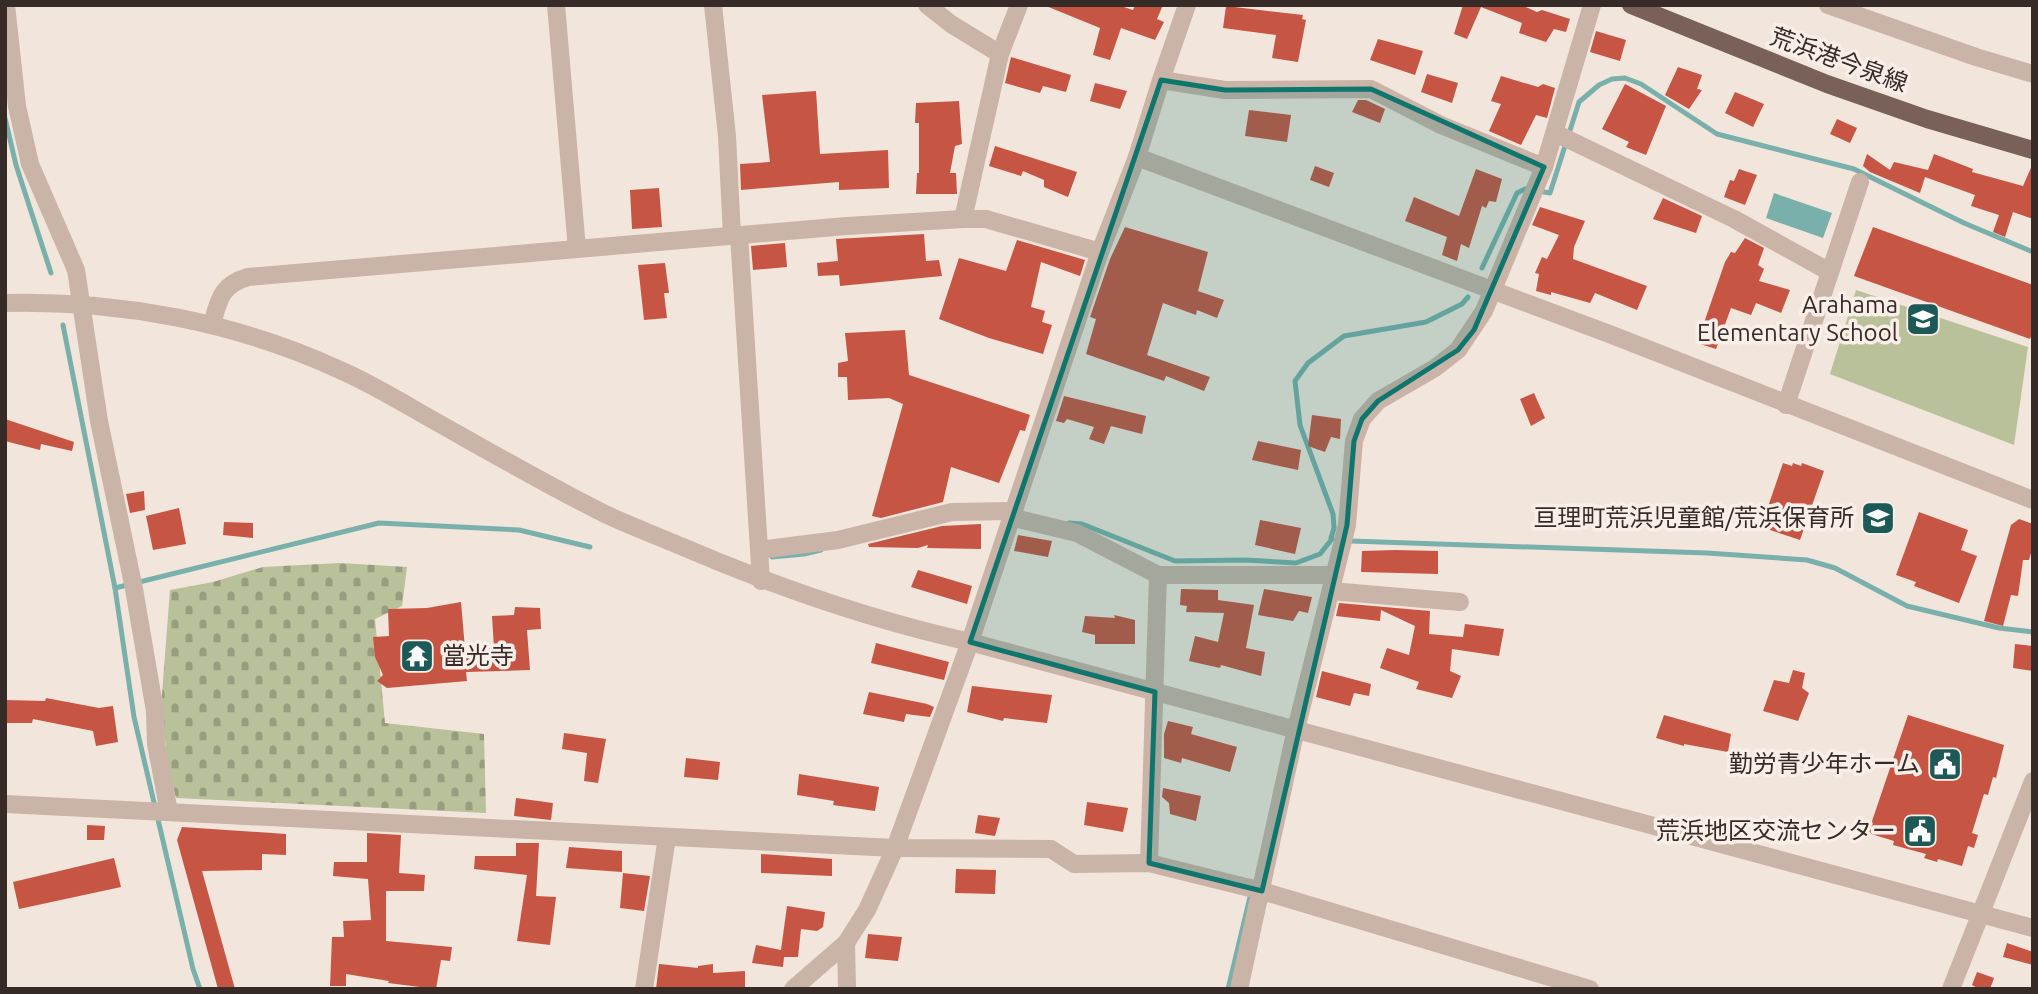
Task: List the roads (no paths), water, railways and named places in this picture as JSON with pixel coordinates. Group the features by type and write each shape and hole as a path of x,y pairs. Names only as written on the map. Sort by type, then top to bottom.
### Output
{"main road":[{"name":"荒浜港今泉線","path":"1631,5 1827,84 1927,119 2033,150"}],"street":[{"path":"6,5 18,106 30,164 76,270 83,305 99,421 134,589 155,711 159,811"},
{"path":"556,5 577,249"},
{"path":"713,5 766,550 761,580"},
{"path":"927,5 951,24 1000,54"},
{"path":"963,219 1000,54 1018,5"},
{"path":"793,989 846,943 867,910 894,848 970,642 1100,252 1138,157 1187,5"},
{"path":"1239,989 1296,729 1347,525 1354,440 1362,419 1378,401 1435,368 1458,350 1474,330 1545,167 1563,137 1592,5"},
{"path":"1828,5 2033,74"},
{"path":"1161,80 1225,90 1371,89 1441,125 1545,167"},
{"path":"1563,137 1734,219 1830,272"},
{"path":"1138,157 1612,335 2033,500"},
{"path":"1786,405 1860,181"},
{"path":"212,324 223,292 232,282 248,277 735,235 986,219 1100,252"},
{"path":"5,303 83,305 212,324 340,369 609,516 761,580 910,629 970,642 2033,928"},
{"path":"766,550 838,540 952,512 1011,514 1077,533 1158,575 1333,583 1460,602"},
{"path":"1149,863 1158,575"},
{"path":"1951,989 2033,781"},
{"path":"5,804 894,848 1051,849 1074,864 1149,863 1262,891 1590,989"},
{"path":"644,989 667,837"},
{"path":"846,943 847,989"}],"water":[{"path":"1774,193 1832,213 1823,238 1766,218"}],"waterway":[{"path":"1544,192 1550,193 1579,102 1599,85 1612,79 1625,78 1641,84 1717,134 1854,169 1964,223 2033,252"},
{"path":"5,118 16,165 51,273"},
{"path":"1482,268 1517,193 1525,189"},
{"path":"1331,538 1334,528 1333,514 1300,425 1295,381 1308,363 1344,336 1426,322 1462,304 1468,297"},
{"path":"63,325 115,588 134,717 200,989"},
{"path":"115,588 379,523 519,530 590,547"},
{"path":"1069,523 1082,524 1175,561 1245,560 1296,563 1320,554 1332,539"},
{"path":"1351,541 1707,553 1807,560 1835,568 1907,606 1999,628 2033,632"},
{"path":"772,557 821,550"},
{"path":"1228,989 1250,897"}],"place":[{"name":"Arahama Elementary School","path":"1923,319"},
{"name":"亘理町荒浜児童館/荒浜保育所","path":"1878,518"},
{"name":"當光寺","path":"417,656"},
{"name":"勤労青少年ホーム","path":"1945,764"},
{"name":"荒浜地区交流センター","path":"1920,831"}]}
